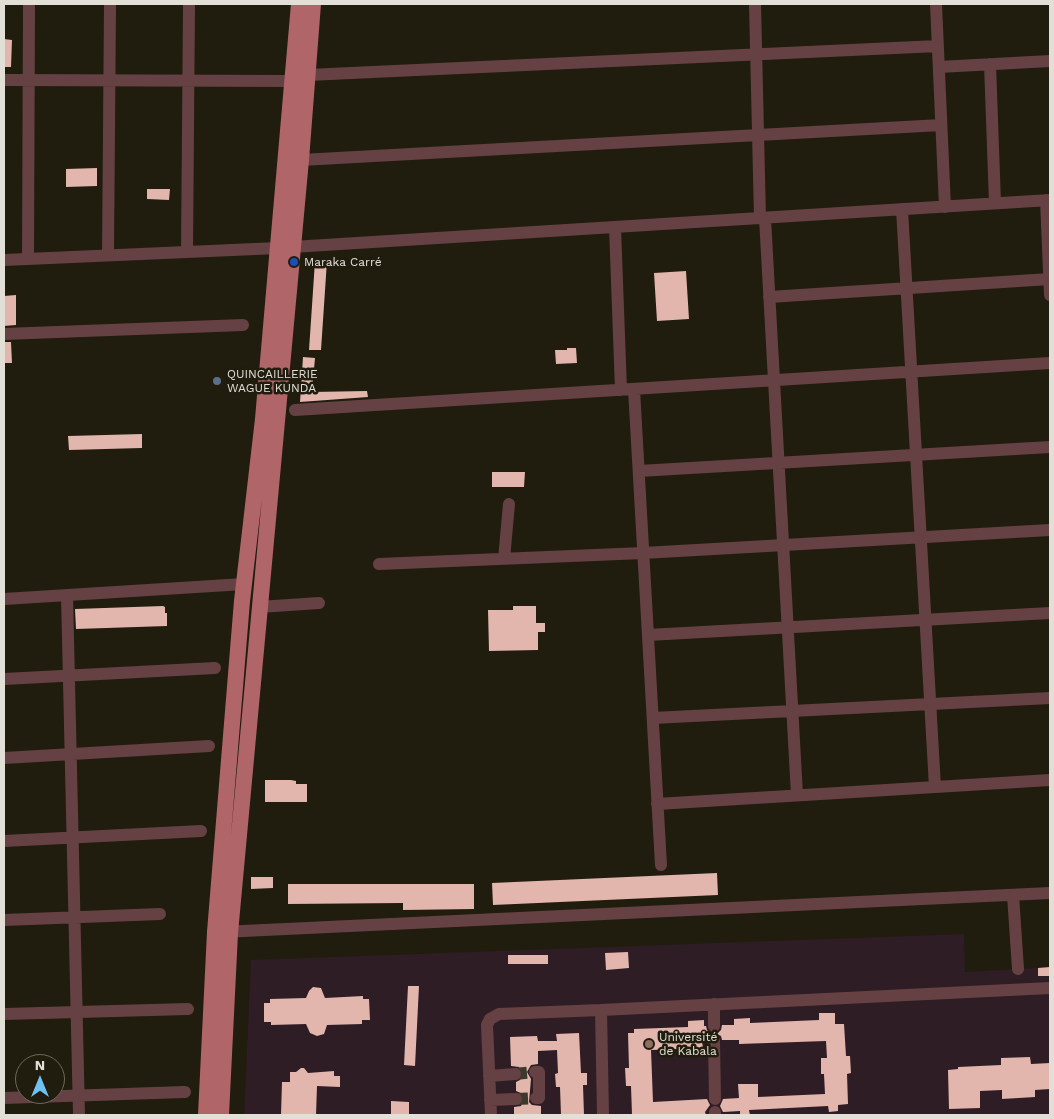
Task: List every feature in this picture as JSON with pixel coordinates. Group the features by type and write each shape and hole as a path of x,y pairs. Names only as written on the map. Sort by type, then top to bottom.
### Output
{"main road":[{"path":"221,1115 222,932 259,607 285,248 293,81 299,4"},
{"path":"206,1115 222,932 244,584 285,248 301,160 313,4"}],"street":[{"path":"28,259 29,4"},
{"path":"108,255 110,4"},
{"path":"187,252 188,4"},
{"path":"755,4 762,218 769,297 797,795"},
{"path":"936,4 945,206"},
{"path":"308,75 938,46"},
{"path":"938,67 1050,61"},
{"path":"990,64 995,203"},
{"path":"4,80 293,81"},
{"path":"301,160 941,125"},
{"path":"4,260 285,248 1048,200 1050,295"},
{"path":"902,209 934,787"},
{"path":"615,227 628,390 639,471 661,865"},
{"path":"769,297 1050,279"},
{"path":"4,334 243,325"},
{"path":"295,410 1050,363"},
{"path":"639,471 1050,447"},
{"path":"504,559 509,504"},
{"path":"379,564 643,553 1050,530"},
{"path":"4,599 244,584"},
{"path":"67,595 79,1115"},
{"path":"259,607 319,603"},
{"path":"648,636 1050,612"},
{"path":"4,679 215,668"},
{"path":"653,718 1050,698"},
{"path":"4,758 209,746"},
{"path":"658,804 1050,780"},
{"path":"4,841 202,831"},
{"path":"222,932 1050,893"},
{"path":"1013,895 1019,990"},
{"path":"4,920 160,914"},
{"path":"491,1115 487,1025 490,1019 499,1014 1050,988"},
{"path":"714,1004 714,1026"},
{"path":"4,1014 188,1009"},
{"path":"601,1010 603,1115"},
{"path":"714,1041 715,1109"},
{"path":"535,1072 539,1072 539,1098 536,1098"},
{"path":"489,1076 515,1074"},
{"path":"4,1098 185,1092"},
{"path":"490,1100 516,1098"}],"shaded area":[{"name":"Université de Kabala","path":"964,934 965,972 1050,967 1050,1115 244,1115 251,960"}],"building":[{"path":"4,39 12,40 11,67 4,67"},
{"path":"97,168 97,186 66,187 66,169"},
{"path":"147,189 170,189 169,200 147,199"},
{"path":"315,261 327,261 321,350 309,350"},
{"path":"686,271 689,319 657,321 654,273"},
{"path":"16,295 16,325 4,326 4,296"},
{"path":"4,342 11,342 12,363 4,363"},
{"path":"567,348 576,348 577,363 556,364 555,350 567,350"},
{"path":"303,357 315,358 312,392 367,391 368,397 300,402"},
{"path":"142,434 142,448 69,450 68,436"},
{"path":"492,472 525,472 524,487 492,487"},
{"path":"513,606 536,606 536,623 545,623 545,632 538,632 538,650 489,651 488,610 513,610"},
{"path":"165,607 165,613 167,613 167,626 76,629 75,609"},
{"path":"265,780 291,780 296,781 296,784 307,784 307,802 265,802"},
{"path":"717,873 718,895 493,905 492,883"},
{"path":"251,877 273,877 273,888 251,889"},
{"path":"288,884 474,884 474,909 403,910 403,903 288,904"},
{"path":"628,952 629,968 606,970 605,953"},
{"path":"508,955 548,955 548,964 508,964"},
{"path":"1050,967 1050,976 1038,976 1038,968"},
{"path":"408,986 419,986 415,1066 404,1065"},
{"path":"313,987 321,988 325,998 363,996 363,999 369,999 370,1020 362,1020 362,1024 327,1025 324,1034 317,1036 310,1033 306,1024 271,1025 271,1022 264,1022 264,1003 270,1003 270,999 306,998"},
{"path":"819,1013 835,1013 835,1024 844,1024 846,1056 850,1056 851,1073 847,1074 848,1104 838,1105 838,1111 829,1112 828,1106 749,1110 750,1115 740,1115 740,1111 723,1112 720,1106 723,1099 739,1098 738,1084 758,1084 758,1097 825,1094 824,1074 821,1074 821,1058 827,1058 826,1041 739,1044 739,1040 722,1040 721,1036 717,1034 721,1030 722,1025 734,1025 734,1019 750,1018 750,1023 819,1020"},
{"path":"704,1020 704,1026 706,1026 711,1034 707,1037 706,1041 702,1041 703,1048 651,1050 653,1102 707,1099 710,1105 705,1112 706,1115 632,1115 631,1086 626,1086 625,1068 629,1068 628,1033 634,1033 634,1029 688,1027 688,1021"},
{"path":"579,1033 581,1073 587,1073 587,1085 583,1085 584,1115 561,1115 560,1087 556,1087 555,1074 558,1073 557,1050 538,1051 538,1064 531,1065 527,1072 531,1079 529,1102 532,1105 541,1106 541,1115 514,1115 514,1107 521,1106 524,1099 523,1094 516,1091 516,1082 520,1080 523,1074 519,1067 511,1066 510,1037 537,1036 538,1041 557,1041 556,1034"},
{"path":"1030,1057 1031,1064 1050,1063 1050,1089 1035,1090 1035,1097 1002,1099 1002,1090 980,1091 980,1108 949,1109 948,1070 958,1069 958,1067 1001,1065 1001,1058"},
{"path":"304,1068 308,1073 334,1071 334,1076 340,1076 340,1087 317,1086 316,1115 281,1115 282,1082 290,1082 290,1072 296,1072"},
{"path":"391,1101 409,1102 409,1115 391,1115"}],"tunnel":[{"path":"515,1074 535,1072"},
{"path":"516,1099 536,1098"}],"place":[{"name":"Maraka Carré","path":"294,262"},
{"name":"QUINCAILLERIE WAGUE KUNDA","path":"217,381"},
{"name":"Université de Kabala","path":"649,1044"}]}
